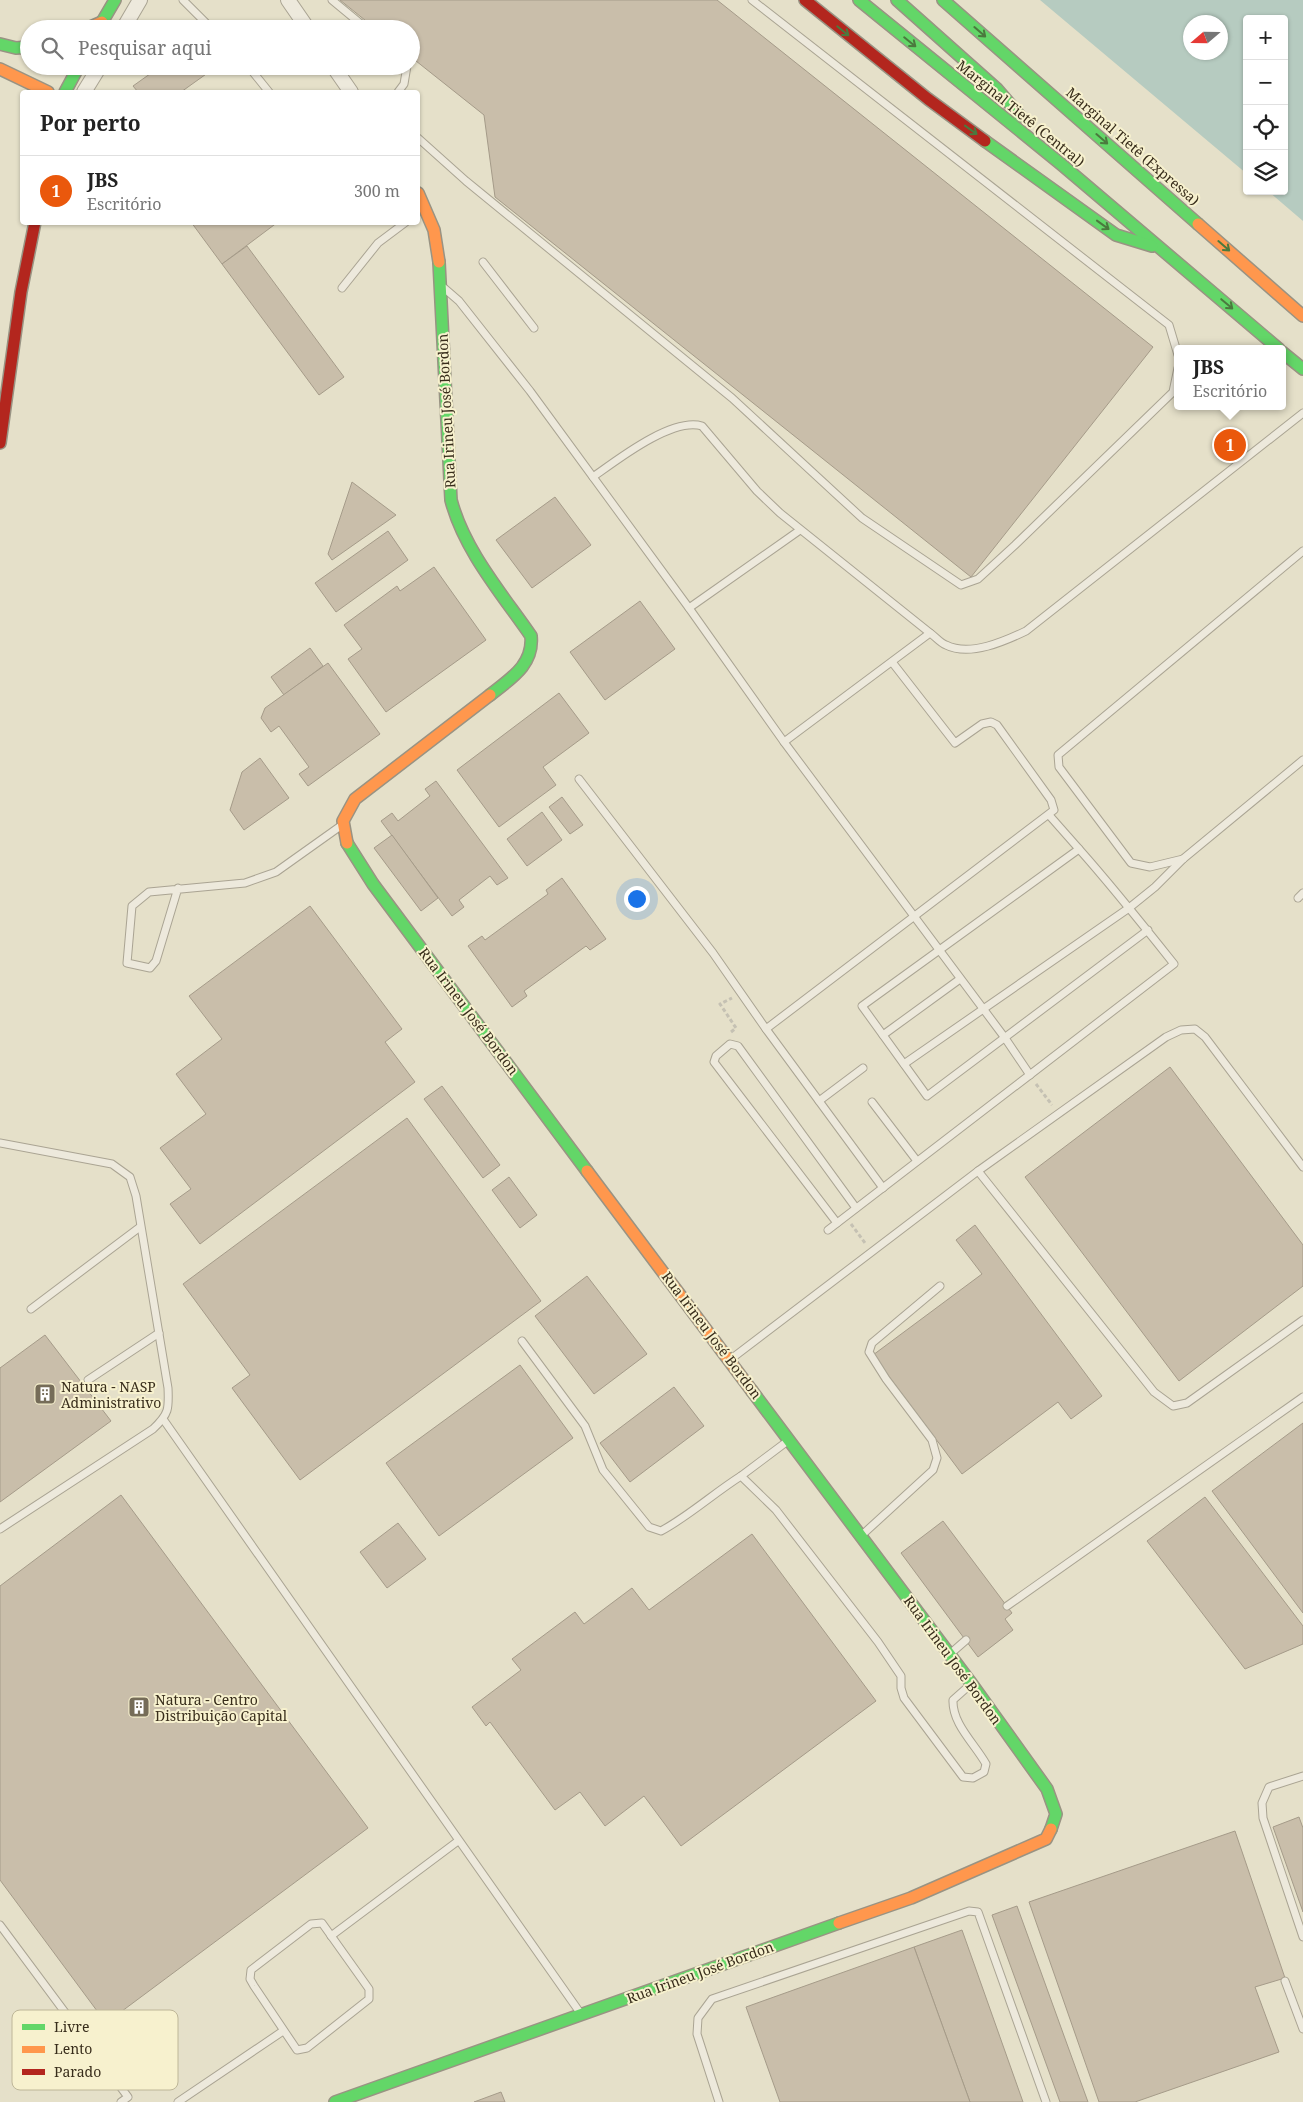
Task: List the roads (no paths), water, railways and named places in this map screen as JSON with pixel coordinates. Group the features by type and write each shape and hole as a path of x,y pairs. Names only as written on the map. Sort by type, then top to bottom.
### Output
{"main road":[{"path":"103,20 115,0"},
{"path":"805,0 928,100 1116,235 1163,250"},
{"name":"Marginal Tietê (Central)","path":"859,0 1061,164 1274,345"},
{"path":"897,0 997,89 1061,164"},
{"name":"Marginal Tietê (Expressa)","path":"943,0 1303,316"},
{"path":"0,44 20,48"},
{"path":"0,69 44,90"},
{"path":"66,90 74,75"},
{"name":"Rua Irineu José Bordon","path":"335,2102 911,1898 1046,1839 1057,1821 1055,1805 1048,1789 972,1683 731,1359 373,884 351,851 343,824 347,811 365,789 515,675 532,656 531,636 481,562 462,529 452,503 448,470 440,285 434,230 423,214 420,201"},
{"path":"0,443 21,292 34,225"},
{"path":"1286,355 1303,369"}],"street":[{"path":"128,20 140,0"},
{"path":"288,0 302,20"},
{"path":"85,90 94,75"},
{"path":"339,75 350,90"}],"lane":[{"path":"183,0 203,20"},
{"path":"332,0 356,20"},
{"path":"752,0 1169,325 1175,345"},
{"path":"255,75 266,90"},
{"path":"400,90 404,84 406,75"},
{"path":"420,140 466,181 732,398 862,518 962,585 978,578 1008,552 1173,392 1174,387"},
{"path":"342,288 378,243 402,225"},
{"path":"483,262 534,328"},
{"path":"440,285 459,301 489,338 593,477 784,742 1005,1038 1030,1075"},
{"path":"593,477 648,441 680,426 693,423 709,432 757,491 800,530 945,645 970,648 994,646 1026,631 1303,413"},
{"path":"689,608 800,530"},
{"path":"1183,859 1150,868 1131,863 1059,768 1058,754 1303,551"},
{"path":"784,742 930,632"},
{"path":"766,1029 1054,810 1051,800 996,725 991,722 982,724 955,743 892,662"},
{"path":"904,1064 1129,908 1155,887 1183,859 1303,760"},
{"path":"579,779 713,953 740,994 883,1188"},
{"path":"828,1230 1174,964 1148,930 1049,815"},
{"path":"178,888 156,961 150,968 127,963 132,906 149,892 178,888 245,883 276,872 343,824"},
{"path":"1078,849 939,952 862,1006 927,1096 1148,930"},
{"path":"883,1035 960,979"},
{"path":"731,1359 978,1171 1166,1037 1181,1030 1195,1029 1205,1037 1303,1167"},
{"path":"837,1222 714,1062 714,1058 730,1044 738,1046 856,1208"},
{"path":"820,1102 863,1068"},
{"path":"872,1102 917,1161"},
{"path":"0,1143 112,1164 130,1177 136,1196 168,1388 169,1409 163,1419 153,1429 0,1529"},
{"path":"978,1171 1154,1392 1173,1406 1187,1403 1303,1320"},
{"path":"31,1309 140,1227"},
{"path":"862,1536 933,1470 937,1458 932,1440 886,1379 870,1352 872,1343 940,1286"},
{"path":"88,1380 158,1333"},
{"path":"522,1341 584,1426 603,1470 648,1527 661,1531 673,1524 706,1498 741,1476 790,1439"},
{"path":"1007,1606 1303,1397"},
{"path":"163,1419 581,2014"},
{"path":"741,1476 776,1510 878,1642 901,1676 901,1688 904,1698 952,1764 963,1777 968,1778 984,1772 986,1764 952,1711 953,1700 972,1683"},
{"path":"950,1654 966,1640"},
{"path":"1303,1776 1269,1787 1262,1803 1263,1818 1303,1937"},
{"path":"331,1936 458,1841"},
{"path":"719,2102 696,2034 698,2018 712,1999 969,1911 978,1912 1046,2102"},
{"path":"322,1923 331,1936 369,1989 369,1999 307,2048 297,2050 254,1986 250,1979 251,1970 311,1924 322,1923"},
{"path":"0,1925 63,2010"},
{"path":"1285,1981 1303,2029"},
{"path":"178,2102 283,2031"},
{"path":"121,2102 128,2097 123,2090"}],"place":[{"name":"JBS","path":"1230,445"},
{"name":"Natura - NASP Administrativo","path":"45,1394"},
{"name":"Natura - Centro Distribuição Capital","path":"139,1707"}]}
